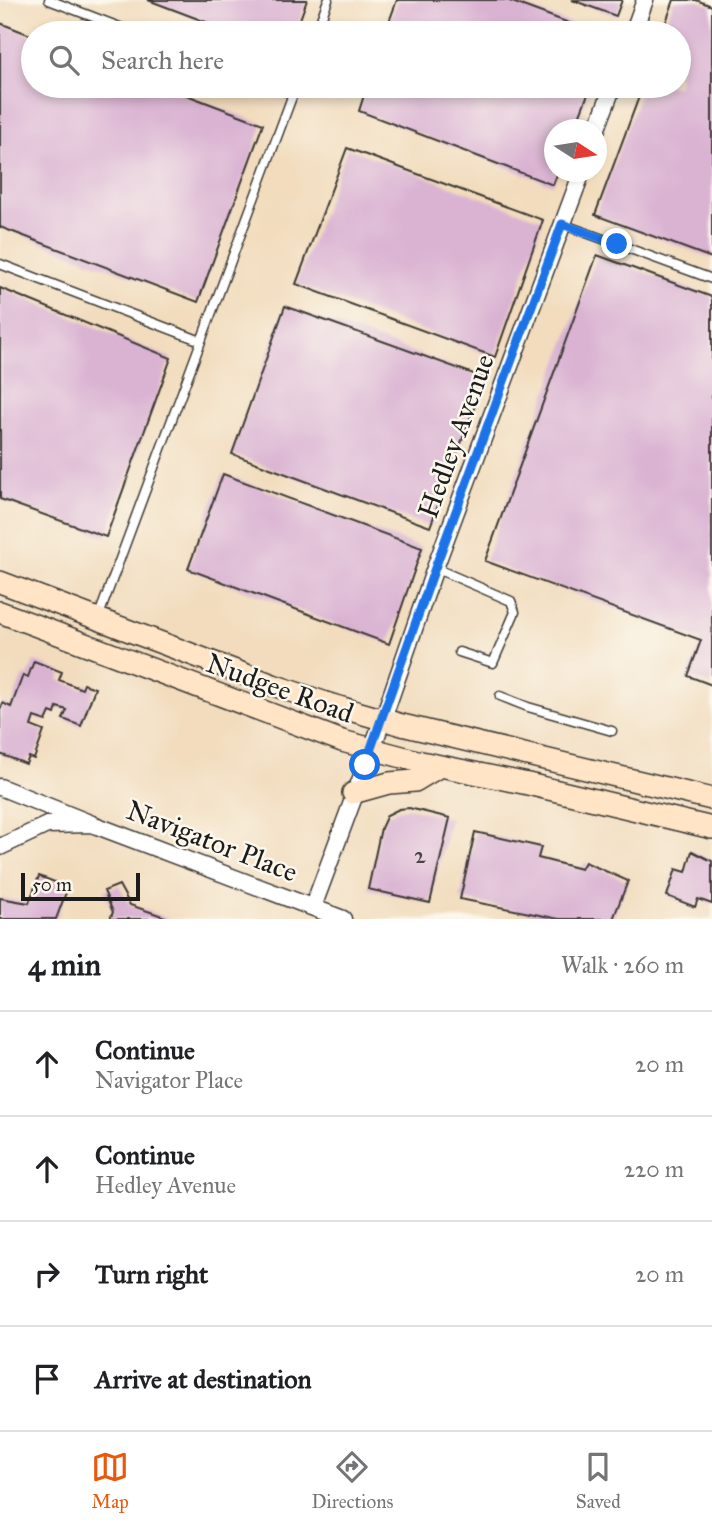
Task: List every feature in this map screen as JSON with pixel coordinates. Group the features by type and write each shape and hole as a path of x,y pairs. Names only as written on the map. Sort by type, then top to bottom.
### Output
{"main road":[{"name":"Nudgee Road","path":"0,582 273,685 383,719 712,799"},
{"name":"Nudgee Road","path":"0,612 307,729 370,749 712,828"},
{"path":"88,645 98,619"},
{"path":"353,793 389,783 415,781 440,766"}],"street":[{"path":"637,21 645,0"},
{"path":"601,119 609,98"},
{"name":"Hedley Avenue","path":"383,719 435,568 578,182"},
{"name":"Navigator Place","path":"313,907 353,793 383,719"},
{"name":"Navigator Place","path":"0,787 343,919"},
{"name":"Navigator Place","path":"0,847 47,825 92,824"}],"lane":[{"path":"49,0 104,21"},
{"path":"320,21 328,0"},
{"path":"98,619 292,98"},
{"path":"562,224 712,279"},
{"path":"0,264 201,341"},
{"path":"435,568 511,601 515,612 493,663 459,652"},
{"path":"500,696 528,707 612,731"}],"building":[{"path":"148,0 307,0 299,21 203,21"},
{"path":"397,0 507,0 564,21 389,21"},
{"path":"572,0 622,0 616,16"},
{"path":"674,0 696,0 712,6 712,258 595,215 639,98 691,98 691,21 666,21"},
{"path":"0,23 21,31 21,98 195,98 263,124 198,302 0,227"},
{"path":"363,98 586,98 578,119 544,119 544,182 359,111"},
{"path":"347,148 543,220 495,357 296,284"},
{"path":"597,255 712,297 712,685 688,676 701,640 485,561"},
{"path":"0,288 171,358 106,537 0,499"},
{"path":"285,306 485,378 430,527 232,454"},
{"path":"223,474 422,548 389,644 188,569"},
{"path":"34,661 62,672 59,680 82,689 84,684 95,688 81,726 63,719 67,710 57,707 55,714 50,712 46,721 34,717 31,726 44,731 34,759 29,757 26,764 0,754 0,710 3,703 11,707 23,675 28,677"},
{"path":"409,808 450,818 430,903 368,889 381,828 387,815"},
{"path":"475,832 541,847 538,858 581,869 585,862 628,881 613,919 559,919 460,899"},
{"path":"692,851 712,861 712,904 698,899 695,907 667,896 676,869 686,872"},
{"path":"39,876 68,887 56,919 0,919 0,898 29,903"},
{"path":"119,885 130,905 171,919 110,919 113,912 104,891"}],"route":[{"path":"365,765 562,224 617,244"}]}
